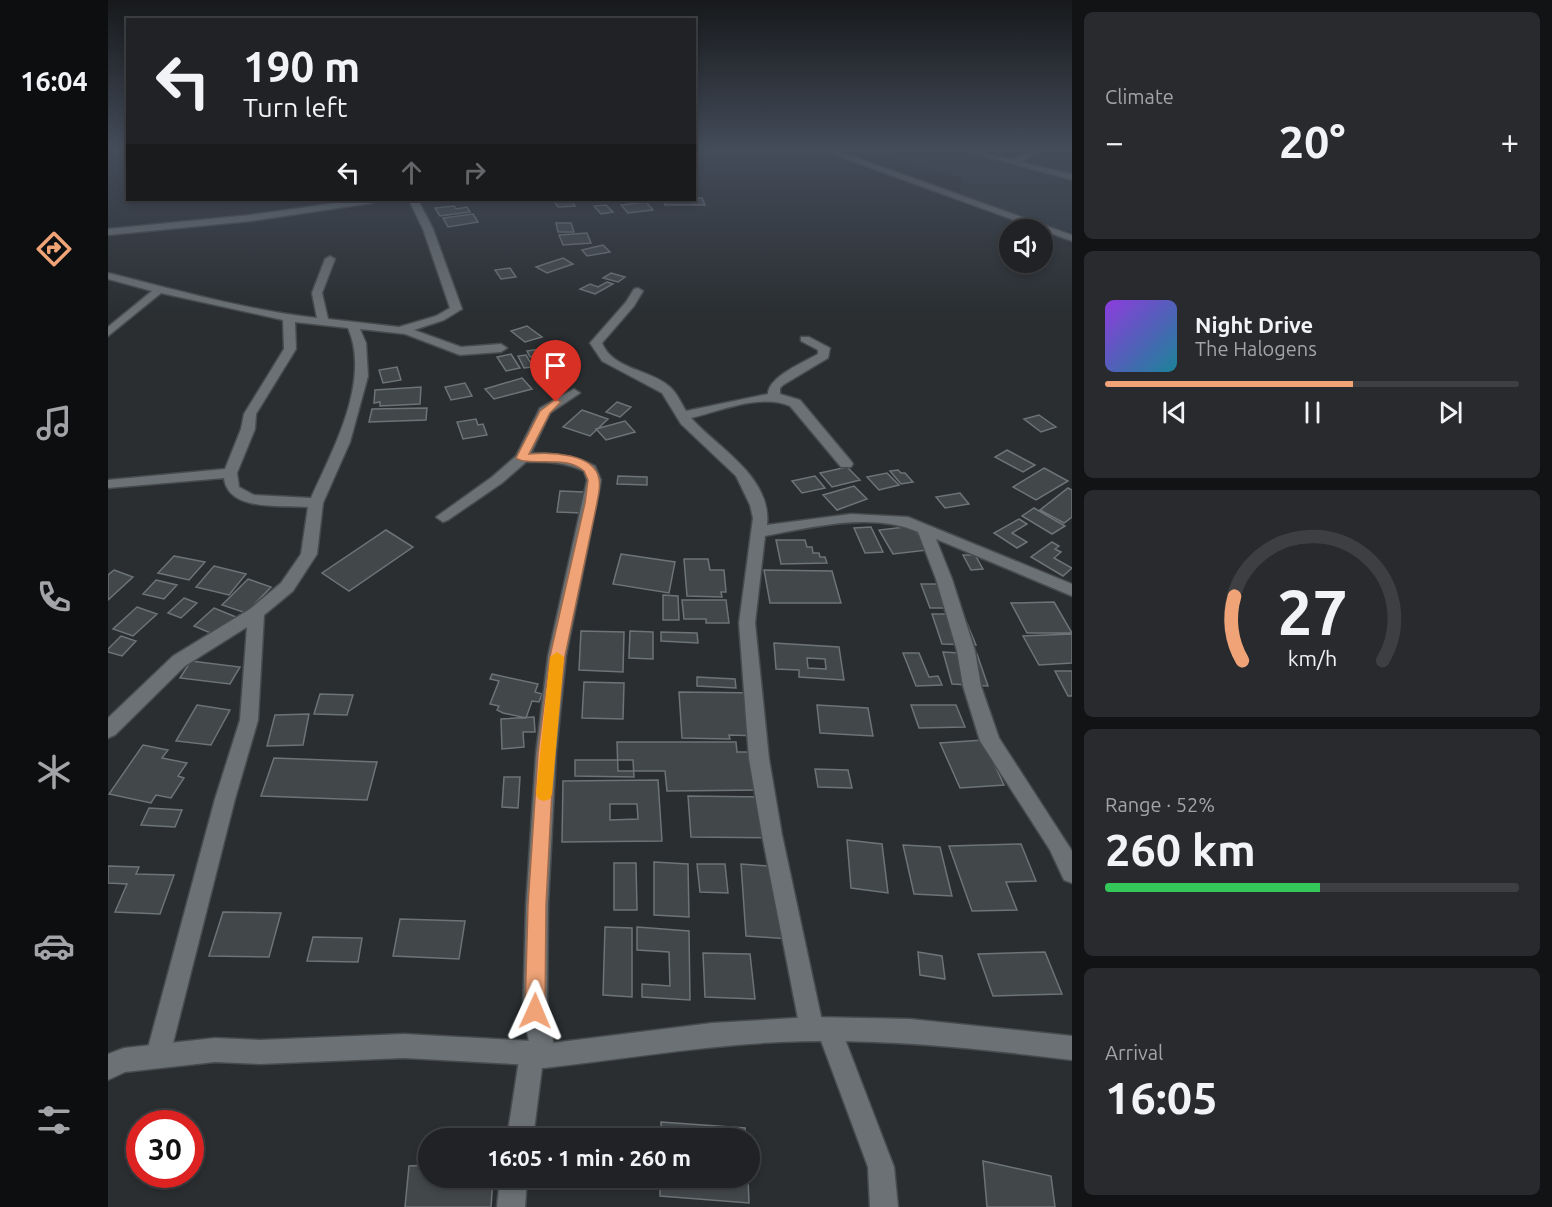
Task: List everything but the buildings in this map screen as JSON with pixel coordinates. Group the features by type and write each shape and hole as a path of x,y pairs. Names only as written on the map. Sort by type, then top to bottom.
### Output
{"street":[{"path":"108,232 251,218 332,204"},
{"path":"400,330 440,318 456,309 428,229 416,204"},
{"path":"978,204 1072,238"},
{"path":"323,321 317,293 330,259"},
{"path":"108,276 159,290 289,318 416,333 460,351 501,348"},
{"path":"108,333 159,290"},
{"path":"638,291 630,304 596,343 597,351 611,363 654,382 666,390 686,421 733,462 758,501 760,518 747,623 759,759 772,835 821,1029 865,1120 881,1167 884,1207"},
{"path":"289,318 290,348 250,414 248,429 230,473 232,488 237,493 252,499 316,503"},
{"path":"108,730 179,662 256,613 286,587 309,554 316,503 343,442 362,376 360,343 352,325"},
{"path":"774,396 774,388 779,382 824,356 824,348 805,339"},
{"path":"443,517 497,480 522,458 546,411 574,393"},
{"path":"683,416 774,396 795,403 846,464"},
{"path":"522,458 574,460 590,469 594,480 557,656 546,753 537,905 535,1011 538,1055 522,1128"},
{"path":"108,484 230,473"},
{"path":"757,532 866,517 886,517 924,528 1072,590"},
{"path":"924,528 944,579 966,651 972,686 990,741 1057,843 1072,873"},
{"path":"158,1055 225,799 249,720 256,613"},
{"path":"108,1067 124,1060 215,1050 260,1052 404,1046 538,1055 701,1037 821,1029 952,1033 1072,1048"},
{"path":"511,1207 513,1188"}],"shaded area":[{"path":"989,204 1072,204 1072,233 1053,226 1053,219 1031,219"}],"slow traffic":[{"path":"544,794 546,753 557,657"}],"route":[{"path":"535,1011 537,905 546,753 557,656 594,480 590,469 574,460 522,458 546,411 556,402"}]}
